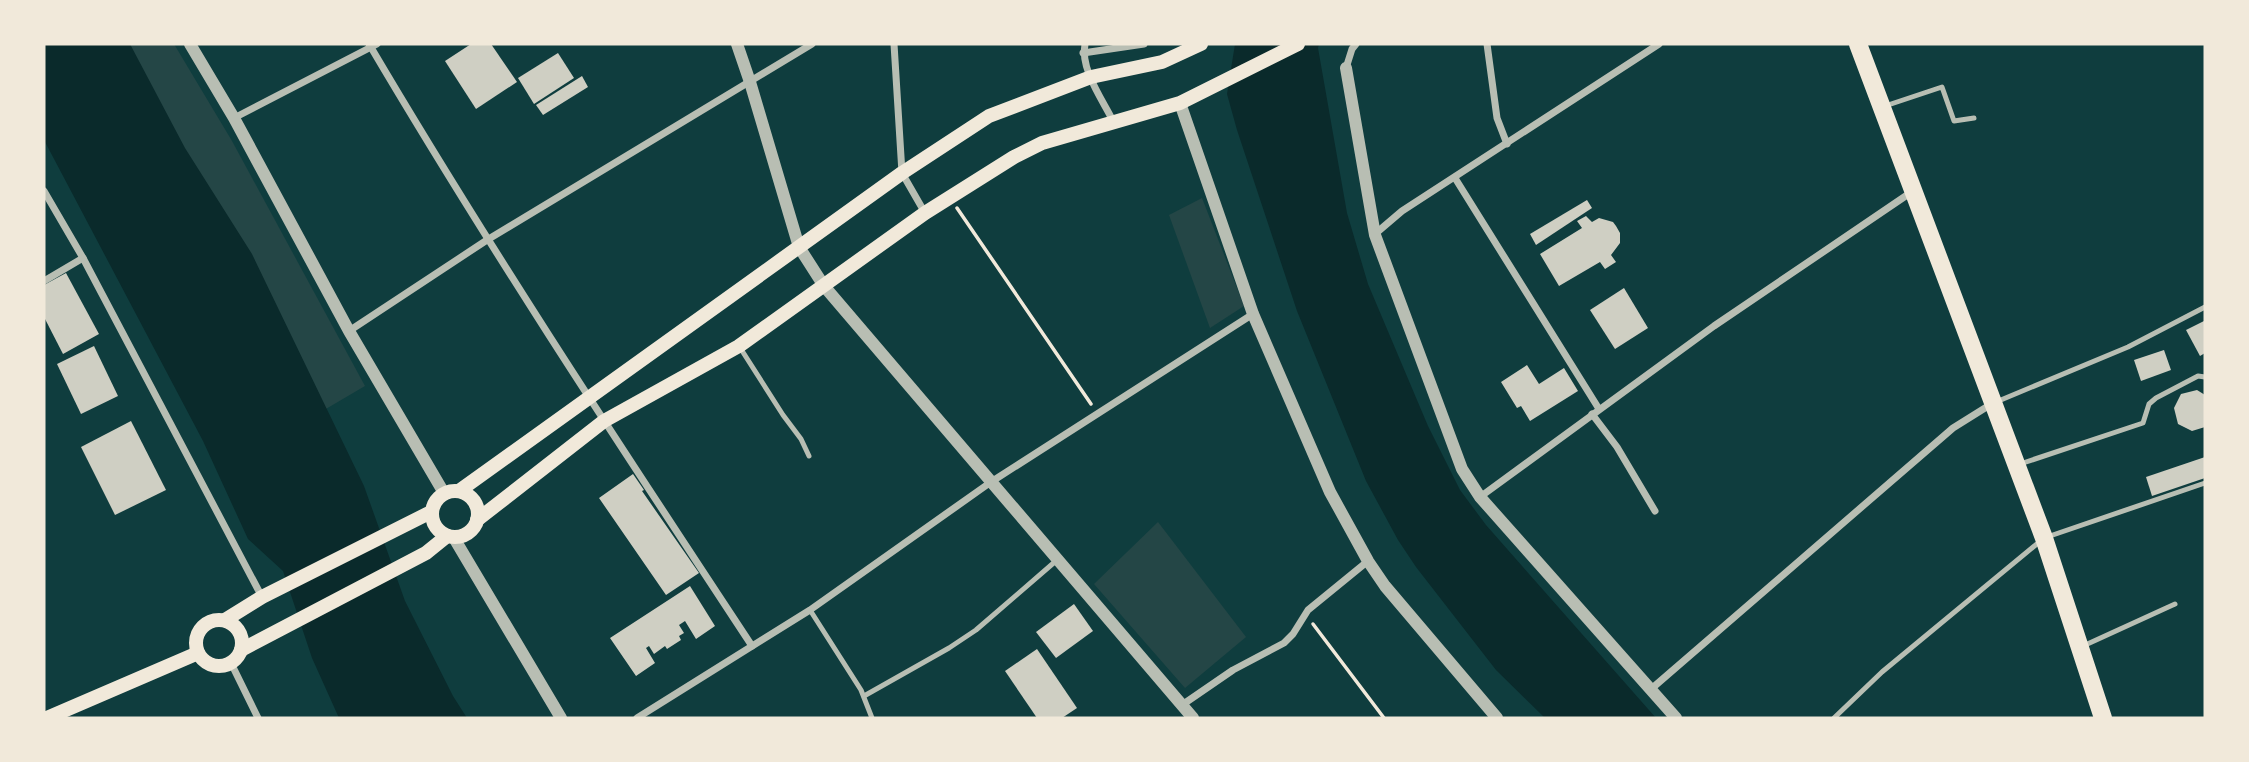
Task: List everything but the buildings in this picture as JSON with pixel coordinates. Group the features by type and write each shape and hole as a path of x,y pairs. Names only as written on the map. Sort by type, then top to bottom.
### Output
{"main road":[{"path":"451,537 435,527 431,512 433,504 902,173 989,116 1091,77 1175,57 1201,44"},
{"path":"241,650 241,635 225,620 204,625 196,638 198,653 208,664 224,666 231,663 241,650 426,553 451,537 469,533 477,520 604,422 739,346 925,213 1041,143 1180,103 1298,44"},
{"path":"1858,44 2044,538 2104,718"},
{"path":"452,492 472,498 478,512 477,520"},
{"path":"225,620 262,597 431,512"},
{"path":"47,718 198,653"}],"street":[{"path":"190,44 234,118 349,331 452,492"},
{"path":"737,44 799,247 824,286 1194,718"},
{"path":"349,331 487,240 812,44"},
{"path":"894,44 902,173 925,213"},
{"path":"1085,44 1083,53 1091,77 1113,121"},
{"path":"1083,53 1144,44"},
{"path":"1356,44 1352,48 1346,68 1375,235 1462,469 1480,498 1676,718"},
{"path":"1487,44 1497,118 1507,144"},
{"path":"1375,235 1402,211 1659,44"},
{"path":"234,118 372,45 487,240 752,646"},
{"path":"1180,103 1253,314 1330,492 1368,561 1399,605 1497,718"},
{"path":"1455,178 1655,511"},
{"path":"44,191 83,258 262,597"},
{"path":"1480,498 1714,326 1914,191"},
{"path":"44,281 83,258"},
{"path":"637,718 810,610 991,482 1253,314"},
{"path":"1650,690 1953,428 1994,403"},
{"path":"451,537 561,718"},
{"path":"1182,705 1233,670 1284,643 1305,614 1320,599 1368,561"},
{"path":"231,663 258,718"}],"lane":[{"path":"1882,107 1942,87 1954,121 1974,118"},
{"path":"1994,403 2128,347 2205,307"},
{"path":"739,346 801,439 809,456"},
{"path":"2017,465 2143,423 2149,404 2156,398 2198,376 2205,377"},
{"path":"1834,718 1882,672 2044,538 2205,484"},
{"path":"864,696 976,630 1057,560"},
{"path":"2080,648 2175,604"},
{"path":"810,610 864,696 872,718"}],"path":[{"path":"950,197 1098,414"},
{"path":"1305,614 1384,718"}],"shaded area":[{"path":"44,44 130,44 185,148 252,254 364,486 405,601 467,718 339,718 312,658 283,571 248,539 203,441 44,140"},
{"path":"122,44 174,44 232,141 365,386 319,413"},
{"path":"1235,44 1319,44 1347,213 1368,284 1428,426 1460,490 1486,525 1656,718 1545,718 1496,670 1398,540 1366,481 1297,311 1237,130 1227,94"},
{"path":"1202,198 1244,306 1210,328 1169,215"},
{"path":"1158,522 1246,637 1185,688 1094,584"}]}
